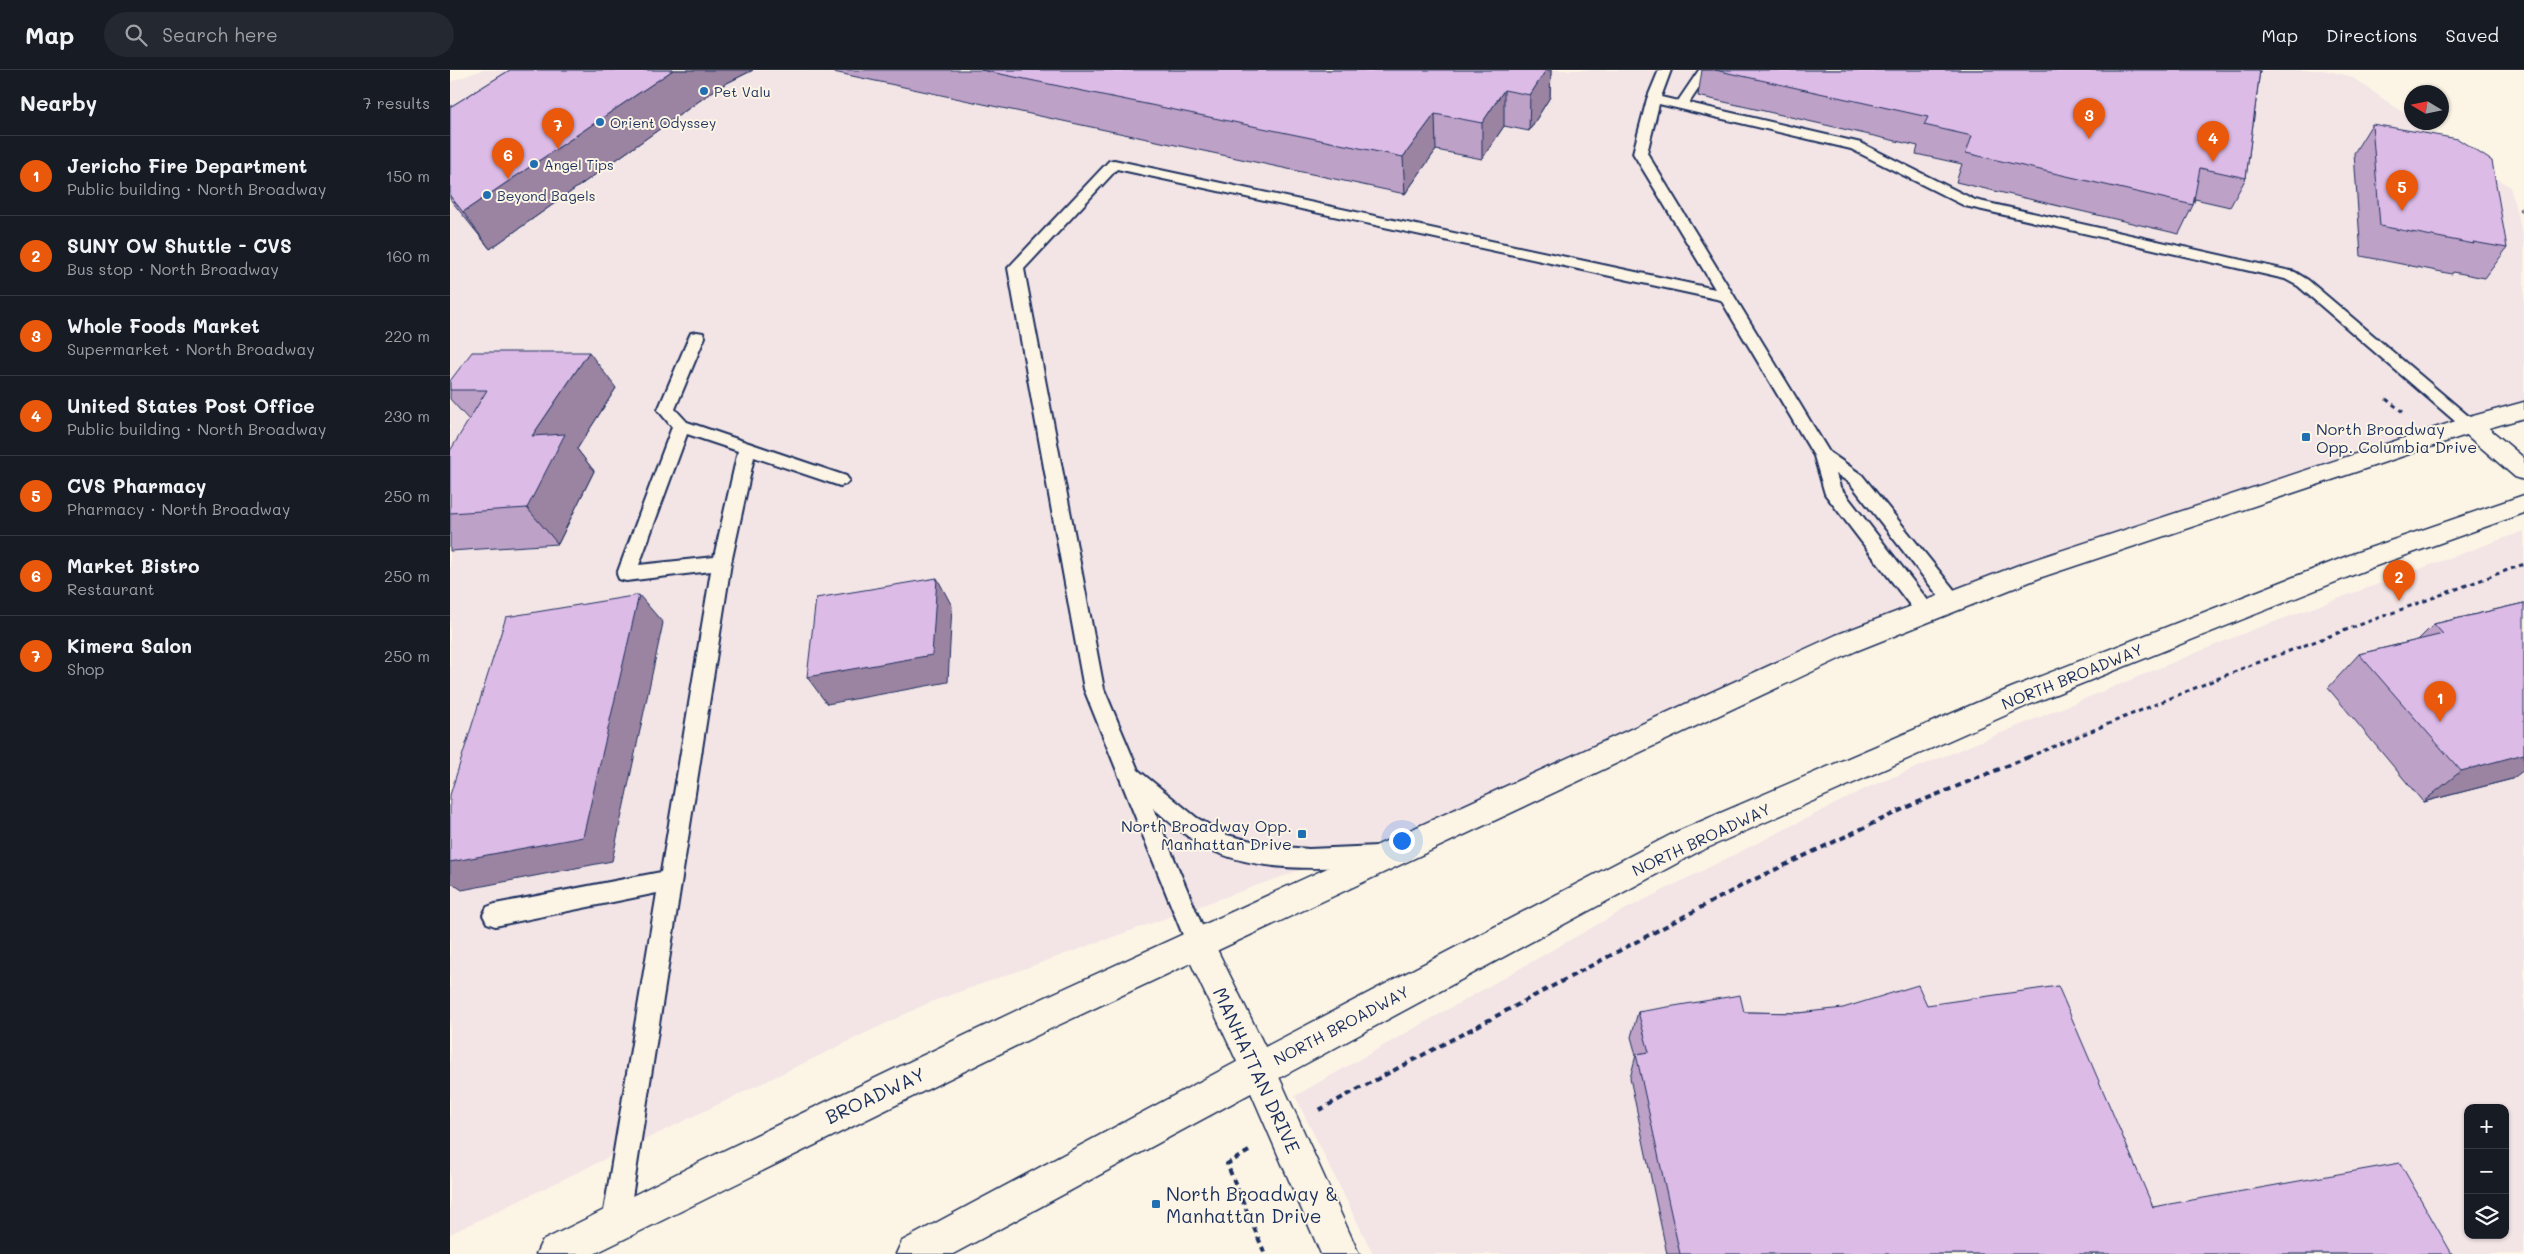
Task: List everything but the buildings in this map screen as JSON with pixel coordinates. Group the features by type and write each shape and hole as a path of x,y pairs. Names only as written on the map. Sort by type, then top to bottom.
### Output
{"main road":[{"path":"1197,942 1846,643 2033,570 2470,425 2524,410"},
{"path":"2470,425 2524,471"},
{"name":"NORTH BROADWAY","path":"915,1254 1258,1069 1685,843 2021,696 2364,560 2524,504"},
{"name":"MANHATTAN DRIVE","path":"1197,942 1258,1069 1340,1254"},
{"name":"BROADWAY","path":"555,1254 754,1152 1197,942"}],"lane":[{"path":"1665,70 1654,99 1640,153 1823,456 1831,489 1926,612"},
{"path":"1681,105 1706,70"},
{"path":"1654,99 1856,146 1970,203 2290,275 2303,283 2470,425"},
{"path":"1197,942 1094,689 1018,289 1016,268 1114,164 1728,297"},
{"path":"697,337 666,410 681,426 840,480"},
{"path":"681,426 626,574 722,563"},
{"path":"615,1224 722,563 747,448"},
{"path":"1823,456 1856,479 1954,602"},
{"path":"1130,775 1189,825 1222,844 1272,856 1309,859 1386,855"},
{"path":"494,915 670,880"}],"path":[{"path":"1326,1106 1749,882 1914,804 2210,681 2379,616 2524,564"}],"shaded area":[{"path":"482,70 2323,70 2350,76 2404,113 2404,130 2427,130 2510,187 2524,241 2524,410 2033,570 1541,784 928,1003 450,1234 450,82"},
{"path":"2524,531 2524,1254 1373,1254 1295,1096 1616,914 1869,787 2252,630"}],"place":[{"name":"Pet Valu","path":"704,91"},
{"name":"Orient Odyssey","path":"600,122"},
{"name":"Whole Foods Market","path":"2089,139"},
{"name":"Kimera Salon","path":"558,149"},
{"name":"United States Post Office","path":"2213,162"},
{"name":"Angel Tips","path":"534,164"},
{"name":"Market Bistro","path":"508,179"},
{"name":"Beyond Bagels","path":"487,195"},
{"name":"CVS Pharmacy","path":"2402,211"},
{"name":"North Broadway Opp. Columbia Drive","path":"2306,437"},
{"name":"SUNY OW Shuttle - CVS","path":"2399,601"},
{"name":"Jericho Fire Department","path":"2440,722"},
{"name":"North Broadway Opp. Manhattan Drive","path":"1302,834"},
{"name":"North Broadway & Manhattan Drive","path":"1156,1204"}]}
